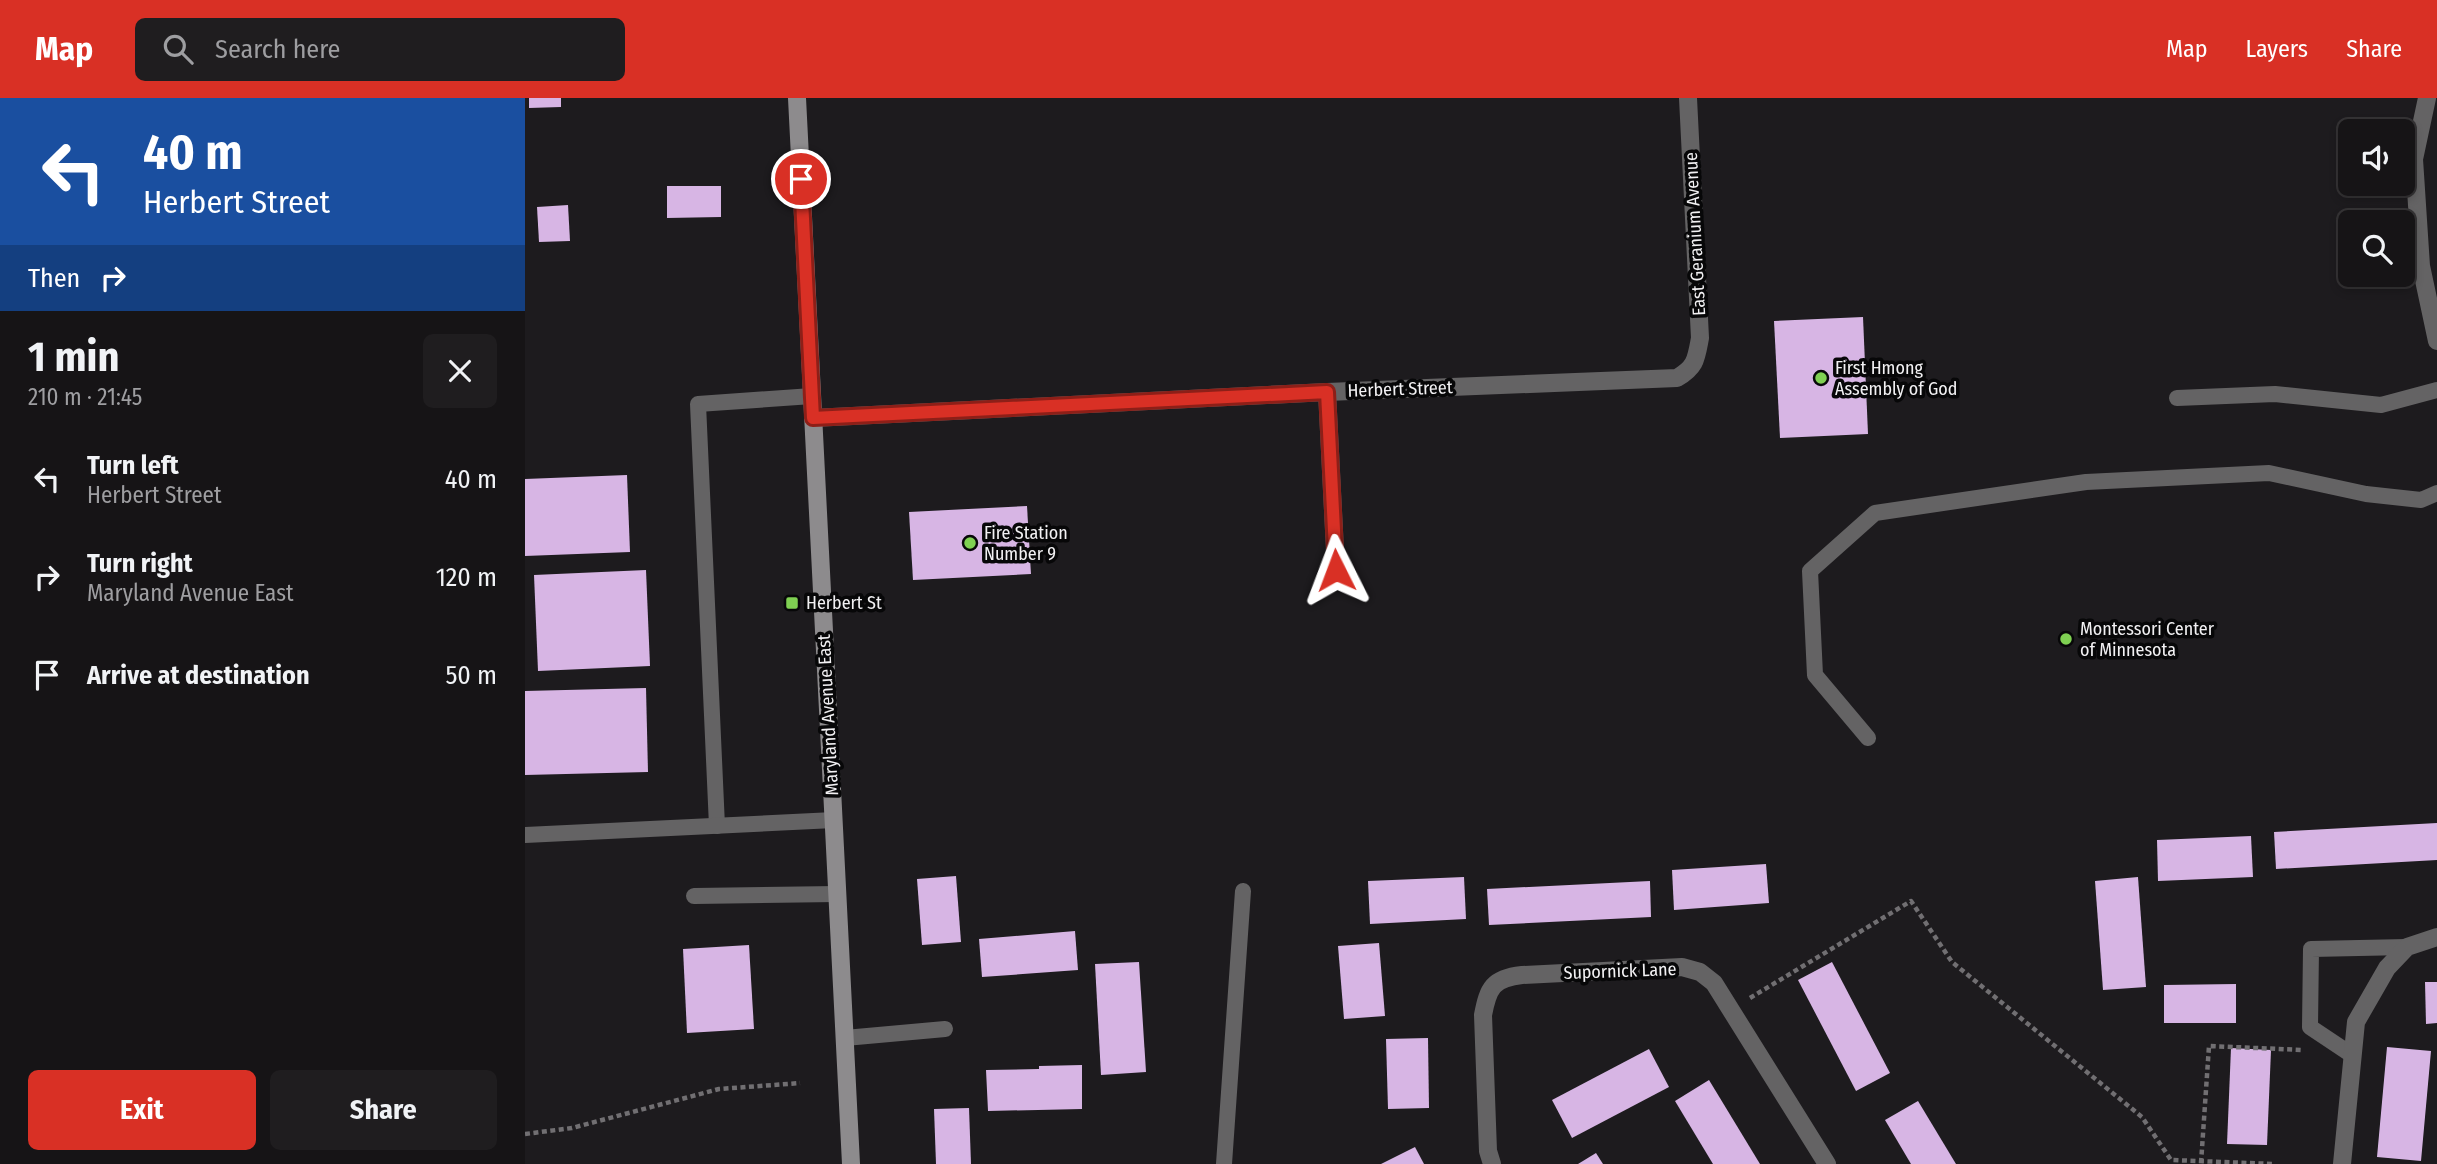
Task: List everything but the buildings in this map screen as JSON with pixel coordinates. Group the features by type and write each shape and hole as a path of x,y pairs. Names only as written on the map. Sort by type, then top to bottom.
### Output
{"main road":[{"name":"Maryland Avenue East","path":"797,98 851,1164"}],"street":[{"name":"East Geranium Avenue","path":"1688,98 1700,338 1697,357 1691,369"},
{"path":"2427,98 2414,159 2421,266 2437,341"},
{"name":"Herbert Street","path":"813,418 1327,392 1656,380 1677,378 1691,369"},
{"path":"1327,392 1336,570"},
{"path":"2341,1164 2356,1022 2388,968 2407,947 2437,937"},
{"name":"Supornick Lane","path":"1492,1164 1488,1151 1483,1015 1486,996 1494,984 1506,976 1682,967 1700,972 1714,983 1827,1164"}],"lane":[{"path":"2177,398 2275,394 2381,405 2437,390"},
{"path":"717,826 698,404 812,396"},
{"path":"1868,738 1815,675 1810,571 1875,513 2086,482 2269,473 2366,494 2407,499 2421,500 2437,493"},
{"path":"525,835 834,820"},
{"path":"1224,1164 1243,891"},
{"path":"694,897 837,894"},
{"path":"2352,1055 2309,1027 2311,949 2407,947"},
{"path":"845,1038 945,1029"}],"path":[{"path":"1732,1010 1911,901 1952,962 2142,1117 2171,1160 2274,1164"},
{"path":"2201,1163 2209,1046 2316,1050 2326,1038"},
{"path":"525,1134 572,1128 719,1088 800,1083"}],"place":[{"name":"First Hmong Assembly of God","path":"1821,378"},
{"name":"Fire Station Number 9","path":"970,543"},
{"name":"Herbert St","path":"792,603"},
{"name":"Montessori Center of Minnesota","path":"2066,639"}],"route":[{"path":"801,179 813,418 1327,392 1336,570"}]}
